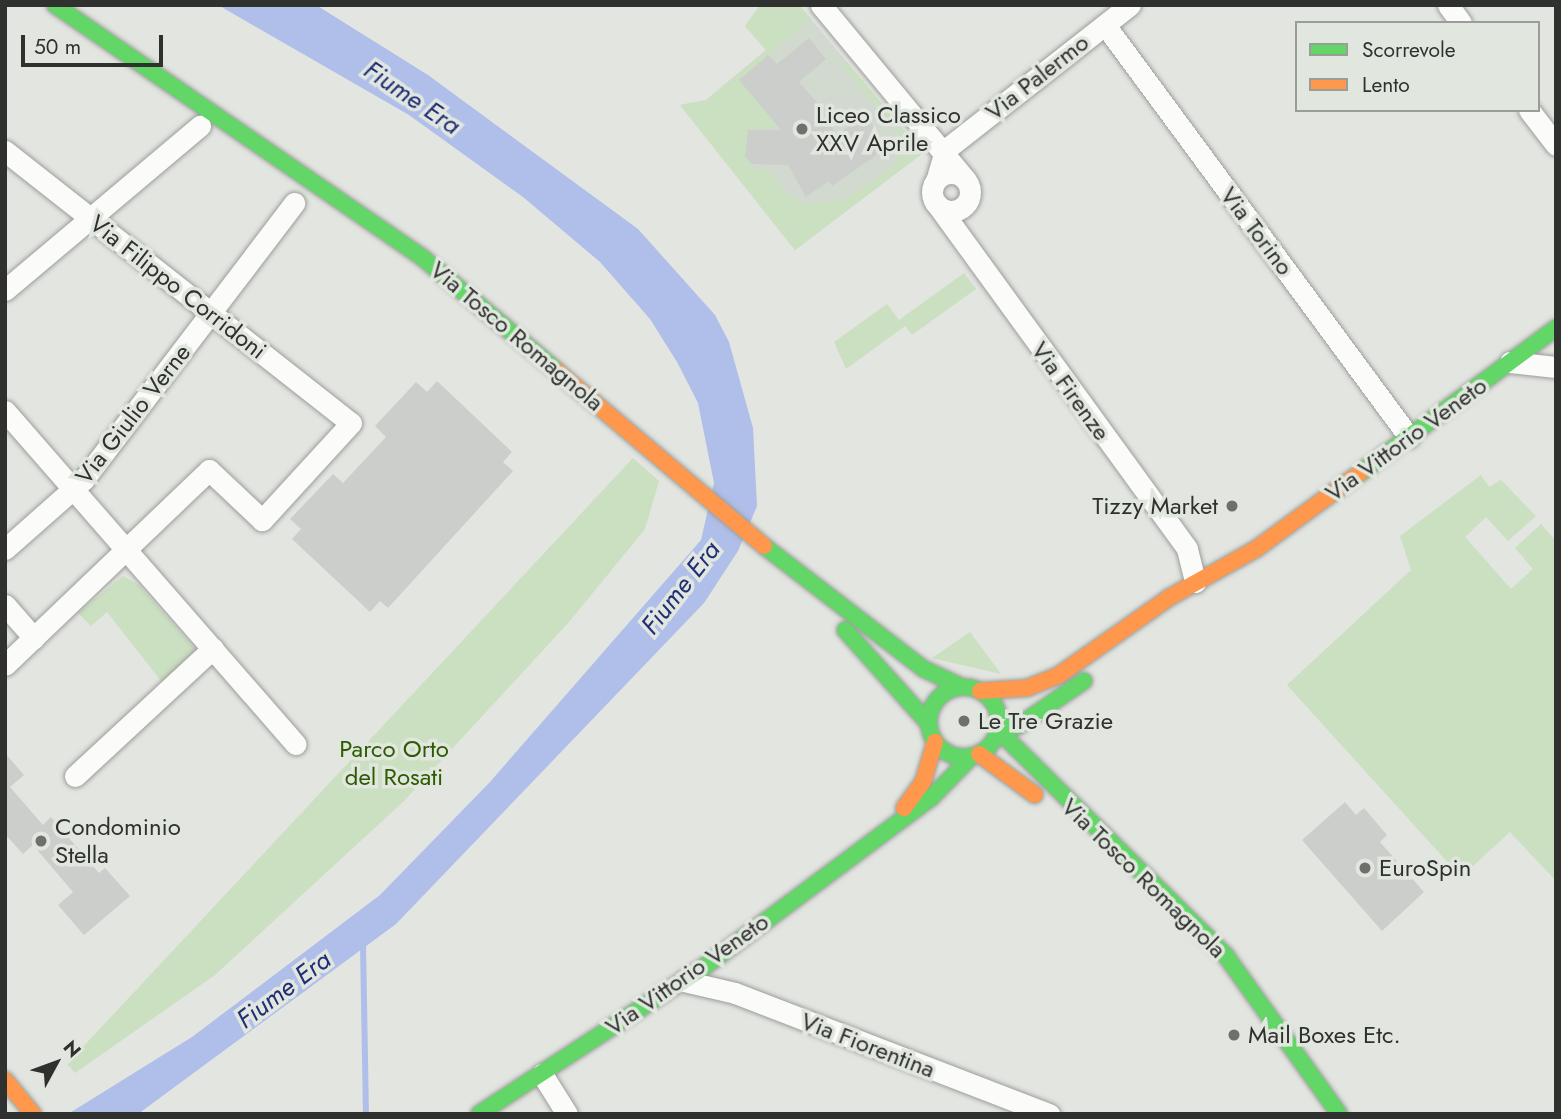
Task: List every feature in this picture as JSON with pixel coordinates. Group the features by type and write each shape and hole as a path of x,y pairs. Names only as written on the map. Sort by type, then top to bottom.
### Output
{"main road":[{"name":"Via Tosco Romagnola","path":"55,5 423,258 642,440 795,572 924,669 962,687"},
{"name":"Via Vittorio Veneto","path":"999,729 1018,726 1075,688 1223,580 1256,549 1556,328"},
{"name":"Via Vittorio Veneto","path":"980,691 1048,681 1195,582 1256,549"},
{"path":"795,572 823,607 929,724 935,742 949,754 975,755 999,729 995,708 980,691 962,687 941,696 929,724"},
{"name":"Via Tosco Romagnola","path":"999,729 1047,784 1196,923 1239,972 1278,1034 1339,1114"},
{"name":"Via Vittorio Veneto","path":"889,825 923,782 935,742"},
{"name":"Via Tosco Romagnola","path":"975,755 1048,807"},
{"name":"Via Vittorio Veneto","path":"479,1114 684,981 889,825 931,798 975,755"},
{"name":"Via Tosco Romagnola","path":"1067,824 1145,896 1252,1014 1278,1034"},
{"path":"9,1085 33,1114"}],"street":[{"path":"821,5 945,150 966,180 970,191 962,207 945,210 936,203 932,193 945,150"},
{"name":"Via Palermo","path":"945,150 1130,5"},
{"path":"1448,5 1460,21"},
{"name":"Via Torino","path":"1105,25 1409,437"},
{"path":"1531,112 1555,141"},
{"path":"5,289 200,126"},
{"name":"Via Filippo Corridoni","path":"5,151 351,423 262,520 209,470 126,551"},
{"path":"937,178 949,173 966,180"},
{"name":"Via Giulio Verne","path":"5,549 73,490 212,314 294,203"},
{"name":"Via Firenze","path":"936,203 1187,549 1195,582"},
{"path":"1510,362 1537,360 1556,367"},
{"path":"5,411 296,744"},
{"path":"5,665 126,551"},
{"path":"5,605 34,638"},
{"path":"75,776 213,648"},
{"name":"Via Fiorentina","path":"684,981 735,993 1049,1114"},
{"path":"542,1074 567,1114"}],"shaded area":[{"name":"Liceo Classico XXV Aprile","path":"760,5 799,5 923,153 795,250 680,105 706,100 766,50 745,26"}],"green space":[{"path":"760,5 799,5 811,19 739,79 778,127 748,130 745,156 755,169 768,169 785,193 806,205 846,199 894,166 902,150 901,135 842,66 847,62 923,153 795,250 680,105 706,100 766,50 745,26"},
{"path":"964,273 976,289 912,335 905,326 846,369 834,342 887,304 899,320"},
{"name":"Parco Orto del Rosati","path":"633,458 659,481 645,529 569,622 404,801 215,975 75,1073 67,1064"},
{"path":"1481,475 1489,487 1501,480 1536,516 1508,541 1486,517 1465,537 1511,589 1533,569 1515,548 1541,524 1556,541 1556,881 1510,832 1461,877 1287,685 1411,570 1400,536"},
{"path":"123,576 139,585 196,650 162,682 107,612 91,626 78,613"},
{"path":"970,632 1001,674 932,658"}],"water":[{"name":"Fiume Era","path":"218,5 316,5 428,75 638,229 715,315 729,342 753,428 757,506 738,551 704,603 396,924 138,1114 68,1114 192,1037 380,895 490,782 701,540 714,483 698,403 677,362 650,319 600,262 523,197 409,115"}],"building":[{"name":"Liceo Classico XXV Aprile","path":"809,38 826,59 799,82 819,105 815,109 838,135 856,120 870,120 884,150 832,186 829,181 806,197 788,165 751,164 745,156 748,130 781,130 739,80 768,55 777,64"},
{"path":"437,381 512,452 503,462 513,471 388,608 380,601 370,612 292,539 301,529 290,519 333,474 343,483 386,437 375,426 416,382 427,392"},
{"name":"Condominio Stella","path":"5,753 24,775 10,787 43,825 51,817 99,873 105,868 130,896 84,935 58,905 73,892 33,845 23,854 5,834"},
{"name":"EuroSpin","path":"1345,802 1356,815 1364,808 1387,835 1380,842 1424,892 1382,931 1302,840"}],"waterway":[{"path":"363,944 366,1114"}],"traffic: fast":[{"path":"55,5 423,258 557,371"},
{"path":"1360,473 1556,328"},
{"path":"764,546 924,669 962,687"},
{"path":"845,630 929,724"},
{"path":"999,729 1018,726 1084,681"},
{"path":"964,687 989,697 999,722 989,747 964,757 939,747 929,722 939,697 964,687"},
{"path":"998,730 1226,956 1339,1114"},
{"path":"479,1114 704,967 931,798 972,756"}],"traffic: slow":[{"path":"557,371 764,546"},
{"path":"980,691 1027,688 1059,675 1170,597 1256,549 1360,473"},
{"path":"904,808 923,782 935,742"},
{"path":"979,754 1035,795"},
{"path":"5,1080 33,1114"}],"place":[{"name":"Liceo Classico XXV Aprile","path":"802,129"},
{"name":"Tizzy Market","path":"1232,506"},
{"name":"Le Tre Grazie","path":"964,721"},
{"name":"Condominio Stella","path":"41,841"},
{"name":"EuroSpin","path":"1365,868"},
{"name":"Mail Boxes Etc.","path":"1234,1035"}]}
